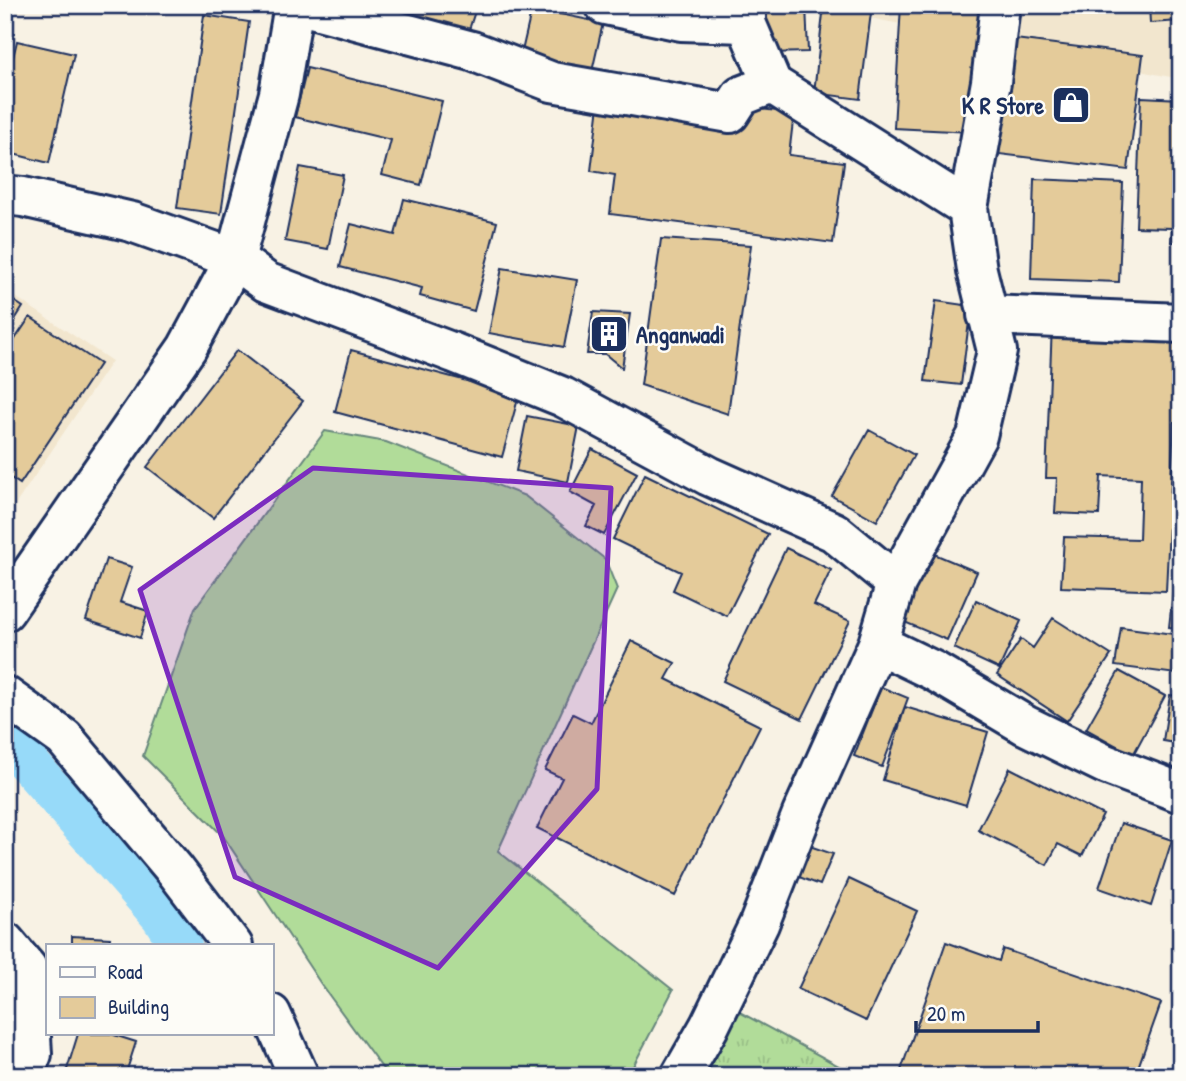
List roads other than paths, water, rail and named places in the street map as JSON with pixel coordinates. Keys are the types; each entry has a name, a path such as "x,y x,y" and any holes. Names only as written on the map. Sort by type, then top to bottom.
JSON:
{"street":[{"path":"5,611 187,348 235,260 279,94 294,5"},
{"path":"300,5 472,51 552,82 661,103 730,113 741,96 772,85"},
{"path":"606,5 681,21 746,14 772,85 968,208"},
{"path":"681,1076 709,1027 759,924 802,814 878,645 896,583 977,436 997,351 977,270 968,208 992,82 1000,5"},
{"path":"5,195 132,222 235,260 266,282 563,397 709,475 834,532 896,583"},
{"path":"988,315 1181,323"},
{"path":"878,645 934,671 1036,731 1105,764 1181,793"},
{"path":"5,696 64,738 175,870 231,944"},
{"path":"5,942 27,968 32,1054 23,1076"},
{"path":"273,1018 299,1076"}],"waterway":[{"path":"5,737 162,916 180,944"}],"place":[{"name":"K R Store","path":"1071,105"},
{"name":"Anganwadi","path":"609,334"}]}
